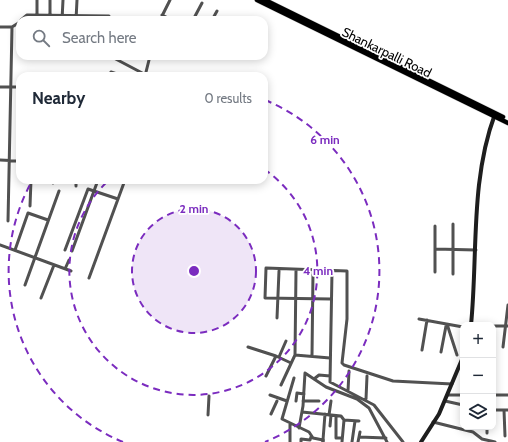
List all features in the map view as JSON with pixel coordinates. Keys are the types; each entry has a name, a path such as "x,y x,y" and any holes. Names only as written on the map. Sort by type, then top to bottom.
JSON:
{"main road":[{"name":"Shankarpalli Road","path":"257,0 508,121"},
{"name":"Shankarpalli Road","path":"265,0 494,115"},
{"path":"471,322 481,168 494,115"},
{"path":"421,442 434,422 448,394 463,358"}],"street":[{"path":"37,0 37,15"},
{"path":"50,0 50,15"},
{"path":"62,15 63,0"},
{"path":"76,16 77,0"},
{"path":"162,15 170,0"},
{"path":"195,16 202,3"},
{"path":"214,16 217,11"},
{"path":"26,16 109,16"},
{"path":"0,27 12,27 16,24"},
{"path":"8,221 12,27"},
{"path":"117,60 139,72"},
{"path":"146,72 149,60"},
{"path":"0,87 16,87"},
{"path":"0,160 16,161"},
{"path":"30,206 31,184"},
{"path":"72,251 96,184"},
{"path":"89,278 124,184"},
{"path":"65,250 87,191 90,189 94,190 118,199"},
{"path":"25,285 59,191"},
{"path":"15,250 28,213 48,220"},
{"path":"453,224 453,274"},
{"path":"435,226 435,272"},
{"path":"0,245 71,272"},
{"path":"435,249 476,250"},
{"path":"65,269 69,260"},
{"path":"41,298 54,265"},
{"path":"331,299 265,298 266,268 347,271 347,319 342,363 393,380 452,384"},
{"path":"277,318 279,271"},
{"path":"281,386 295,355 296,271"},
{"path":"312,356 313,272"},
{"path":"332,272 330,358 330,376 332,384 374,404 403,442"},
{"path":"503,347 508,307"},
{"path":"419,319 460,326"},
{"path":"422,350 428,320"},
{"path":"441,352 447,324"},
{"path":"447,324 456,355"},
{"path":"266,376 286,341"},
{"path":"248,347 278,356 291,363"},
{"path":"295,355 330,358"},
{"path":"348,391 349,371"},
{"path":"298,428 302,412 305,373 334,391 357,399 369,408 387,440"},
{"path":"314,379 319,375 330,376"},
{"path":"366,399 367,376"},
{"path":"294,378 282,419 309,432 311,437 323,441 324,414"},
{"path":"296,401 297,393 304,394"},
{"path":"448,394 460,395"},
{"path":"270,395 287,401"},
{"path":"496,395 508,395"},
{"path":"208,415 209,396"},
{"path":"445,400 460,404"},
{"path":"271,414 277,401"},
{"path":"303,401 319,401"},
{"path":"330,426 331,401"},
{"path":"505,436 506,410"},
{"path":"302,412 342,416 344,420 359,421"},
{"path":"315,418 316,413"},
{"path":"336,416 336,438 342,440 344,420"},
{"path":"324,420 330,421"},
{"path":"352,442 355,421"},
{"path":"434,422 473,432 482,439 493,442"},
{"path":"290,424 290,442"},
{"path":"358,442 360,432"},
{"path":"301,442 301,440 310,440 311,437"},
{"path":"359,437 387,440"}]}
